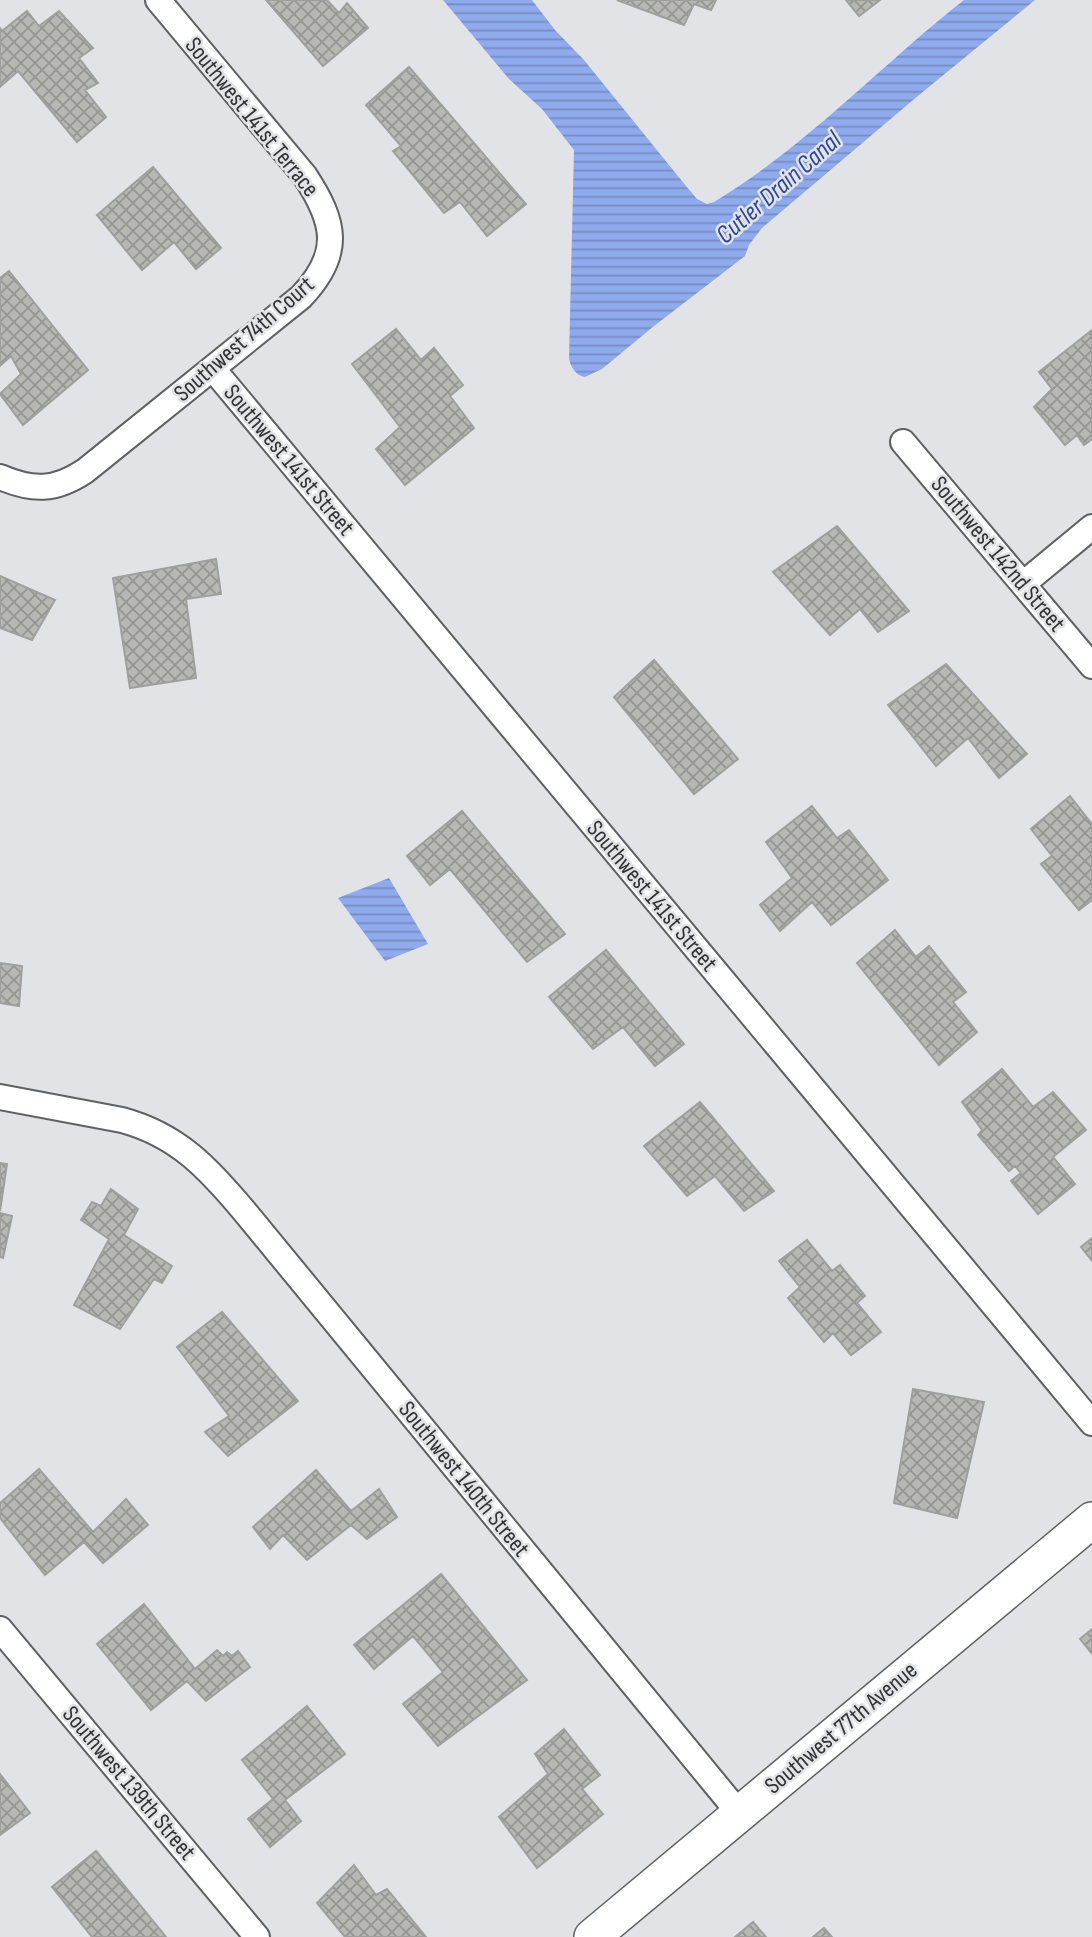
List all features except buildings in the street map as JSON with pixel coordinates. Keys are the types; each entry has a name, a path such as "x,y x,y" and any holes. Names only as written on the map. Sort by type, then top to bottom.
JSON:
{"street":[{"name":"Southwest 141st Terrace","path":"158,0 304,176 324,211 331,242"},
{"name":"Southwest 74th Court","path":"0,477 35,487 51,487 69,481 85,471 301,297 323,270 331,242"},
{"name":"Southwest 141st Street","path":"213,369 1092,1423"},
{"name":"Southwest 142nd Street","path":"903,442 1092,666"},
{"path":"1023,584 1092,527"},
{"name":"Southwest 140th Street","path":"0,1097 142,1125 184,1149 202,1164 739,1813"},
{"name":"Southwest 77th Avenue","path":"600,1934 739,1813 1092,1520"},
{"name":"Southwest 139th Street","path":"0,1629 257,1937"}],"water":[{"name":"Cutler Drain Canal","path":"443,0 532,0 697,199 707,204 748,180 812,131 964,0 1035,0 762,228 749,245 745,256 602,369 585,377 574,370 569,358 574,150 542,109 509,79"},
{"path":"389,878 428,944 385,961 338,898"}]}
